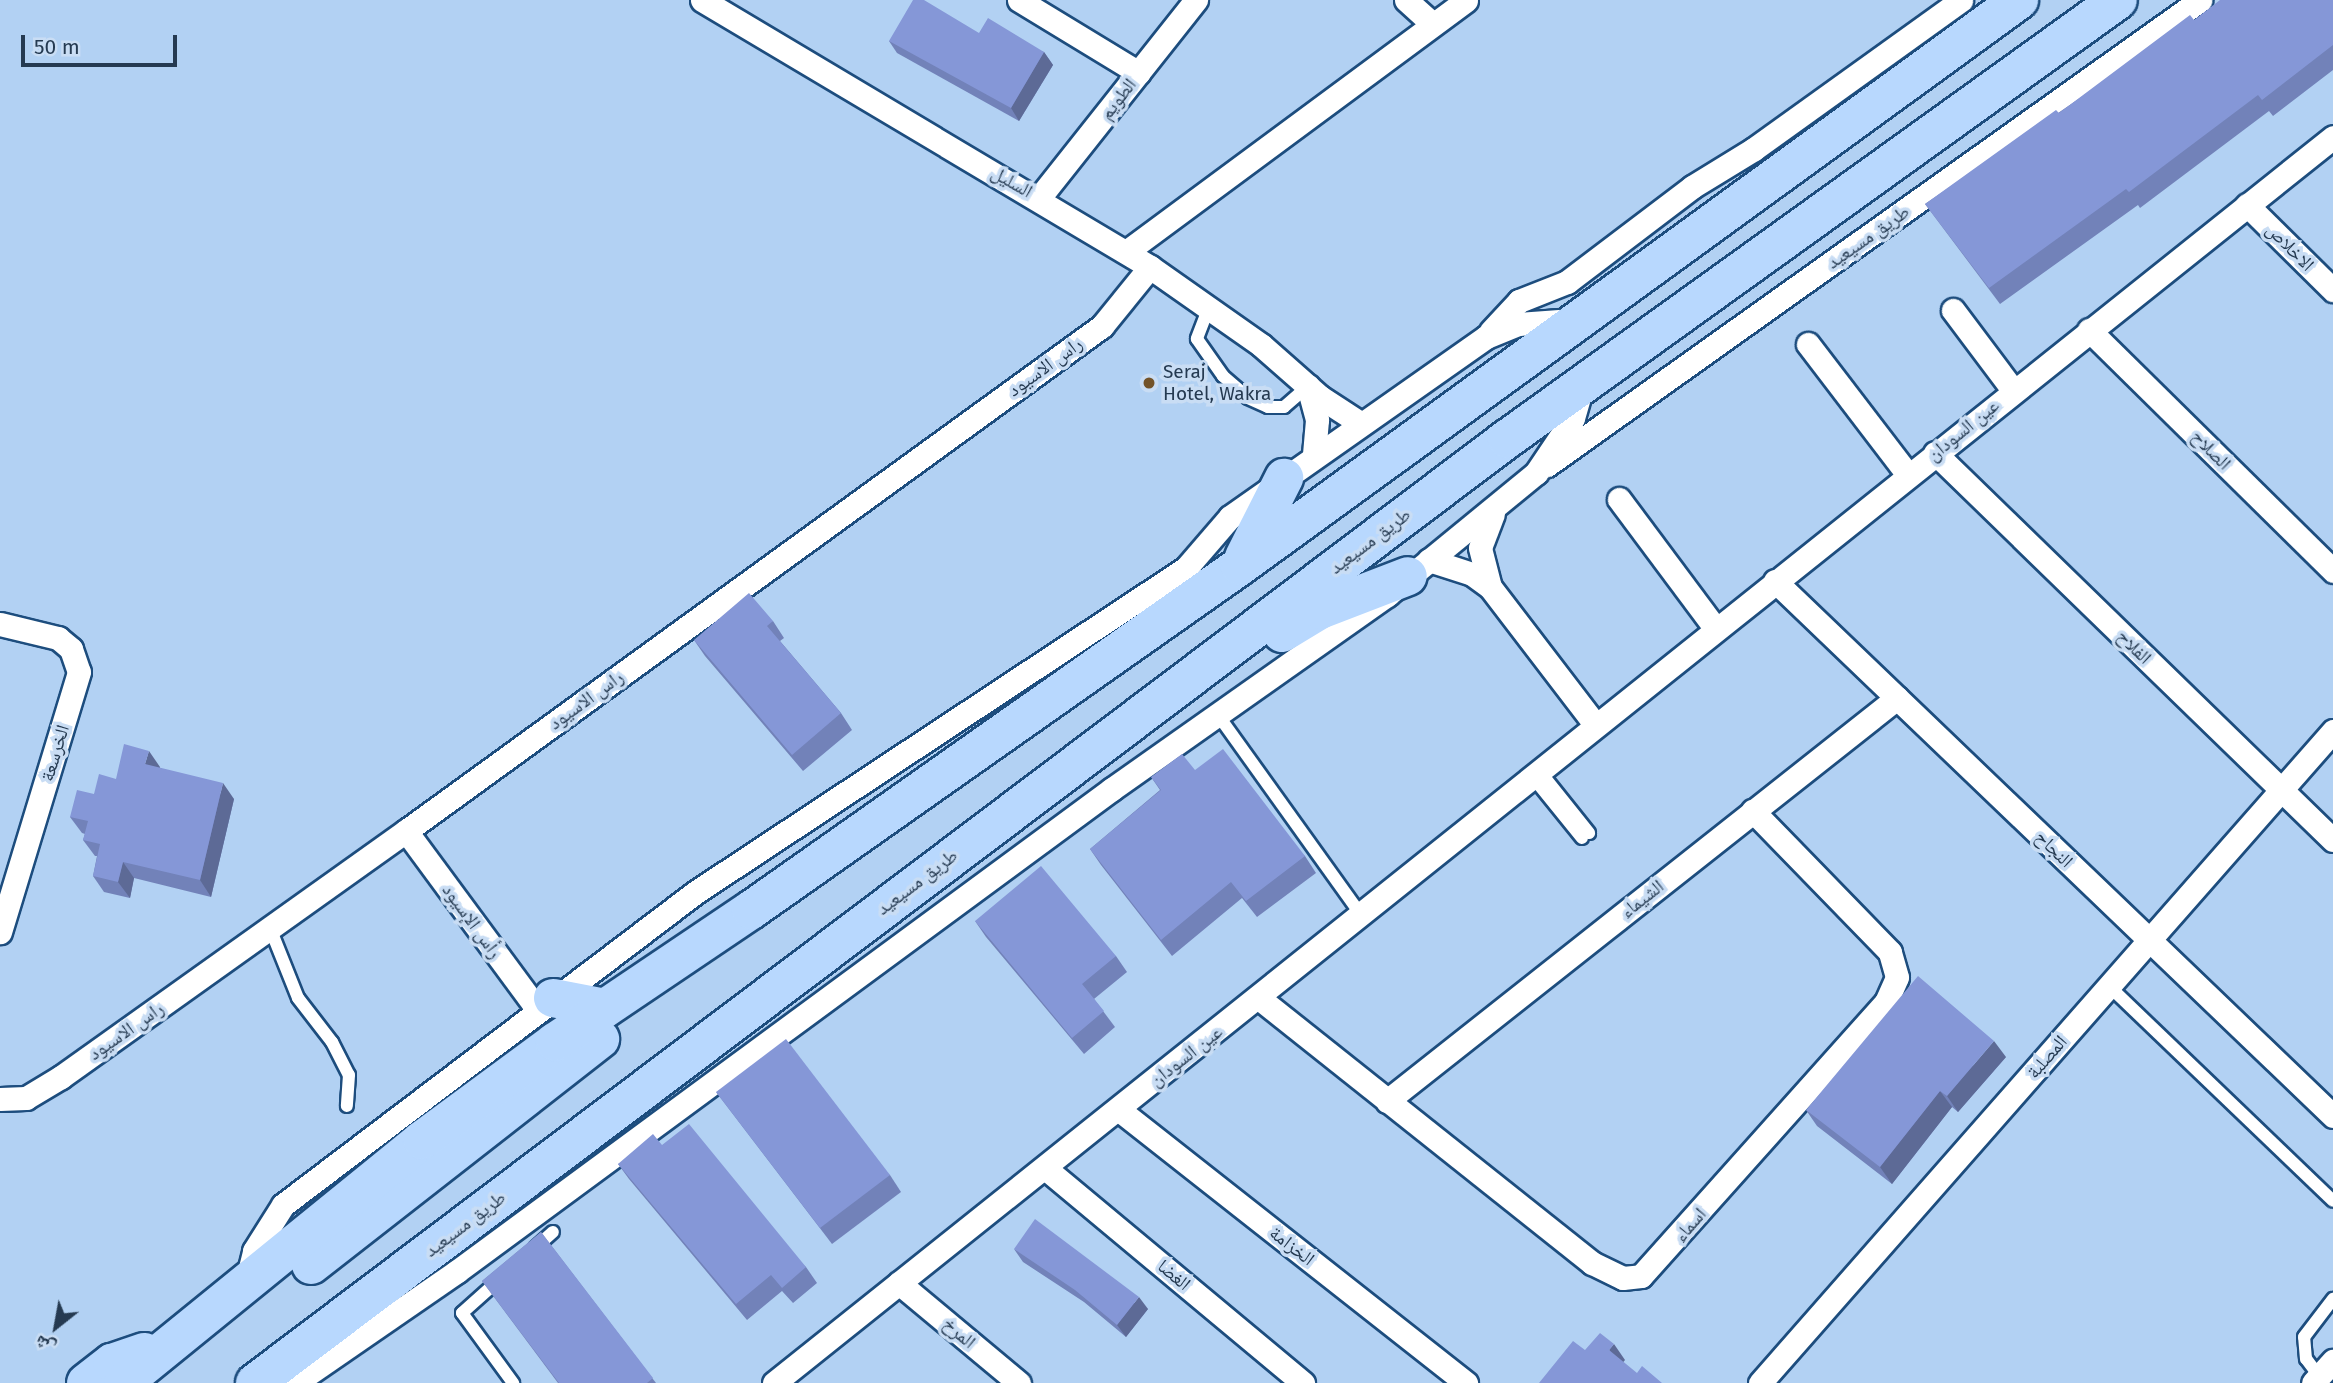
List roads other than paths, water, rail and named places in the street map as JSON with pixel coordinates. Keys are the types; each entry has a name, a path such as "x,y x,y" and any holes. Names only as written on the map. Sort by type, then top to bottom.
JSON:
{"highway":[{"path":"123,1383 422,1140 605,1008 751,911 1240,566 2019,0"},
{"name":"طريق مسيعيد","path":"254,1383 1112,735 1582,385 2118,0"},
{"path":"1240,566 1283,478"},
{"path":"1112,735 1320,610 1419,568"},
{"path":"166,1383 241,1319 603,1037 751,911"},
{"path":"545,1004 605,1008"},
{"path":"86,1383 112,1363 178,1339"}],"street":[{"name":"السليل","path":"702,0 1039,198 1150,267 1209,307 1308,386 1360,423"},
{"path":"1019,0 1139,73"},
{"name":"الطويم","path":"1039,198 1196,0"},
{"path":"1406,0 1433,24"},
{"path":"1126,252 1466,0"},
{"path":"1486,337 1519,301 1567,282 1692,187 1754,149 1961,0"},
{"name":"طريق مسيعيد","path":"295,1383 456,1272 1419,568 1495,510 1536,473 2200,0"},
{"name":"عين السودان","path":"774,1383 1260,999 1594,723 2333,137"},
{"name":"الاخلاص","path":"2247,205 2333,290"},
{"name":"راس الاسيود","path":"0,1099 26,1098 61,1077 406,831 1102,326 1150,267"},
{"path":"1953,310 2012,389"},
{"path":"245,1286 254,1251 283,1205 696,892 1186,568 1229,519 1314,455 1486,337 1518,324 1576,320"},
{"name":"الصلاح","path":"2089,330 2333,571"},
{"path":"1808,344 1908,475"},
{"name":"طريق مسيعيد","path":"1536,473 1573,418 1582,385"},
{"path":"1308,386 1317,420 1314,455"},
{"name":"الفلاح","path":"1935,453 2333,840"},
{"path":"1619,499 1715,628"},
{"path":"1490,587 1480,548 1495,510"},
{"path":"1419,568 1472,574 1490,587 1594,723"},
{"name":"النجاح","path":"1775,581 2333,1116"},
{"name":"الخرسعة","path":"0,624 58,638 71,649 79,672 0,932"},
{"name":"الشيماء","path":"1387,1101 1897,698"},
{"name":"المصلبة","path":"1760,1383 2333,731"},
{"name":"اسماء","path":"1260,999 1606,1272 1623,1278 1641,1276 1654,1267 1886,1002 1898,977 1890,951 1753,811"},
{"name":"رأس الإسيود","path":"406,831 545,1004"},
{"name":"الخزامة","path":"1118,1109 1466,1383"},
{"name":"الغضا","path":"1045,1168 1303,1383"},
{"name":"المرخ","path":"899,1283 1019,1383"}],"lane":[{"path":"1209,307 1197,339 1223,376 1248,398 1268,407 1284,407 1308,386"},
{"path":"1218,715 1360,914"},
{"path":"1534,772 1586,835"},
{"path":"270,928 298,998 332,1042 349,1075 346,1106"},
{"path":"2109,986 2333,1201"},
{"path":"513,1383 462,1313 553,1232"},
{"path":"2322,1373 2306,1359 2304,1337 2333,1299"}],"place":[{"name":"Seraj Hotel, Wakra","path":"1149,383"}]}
